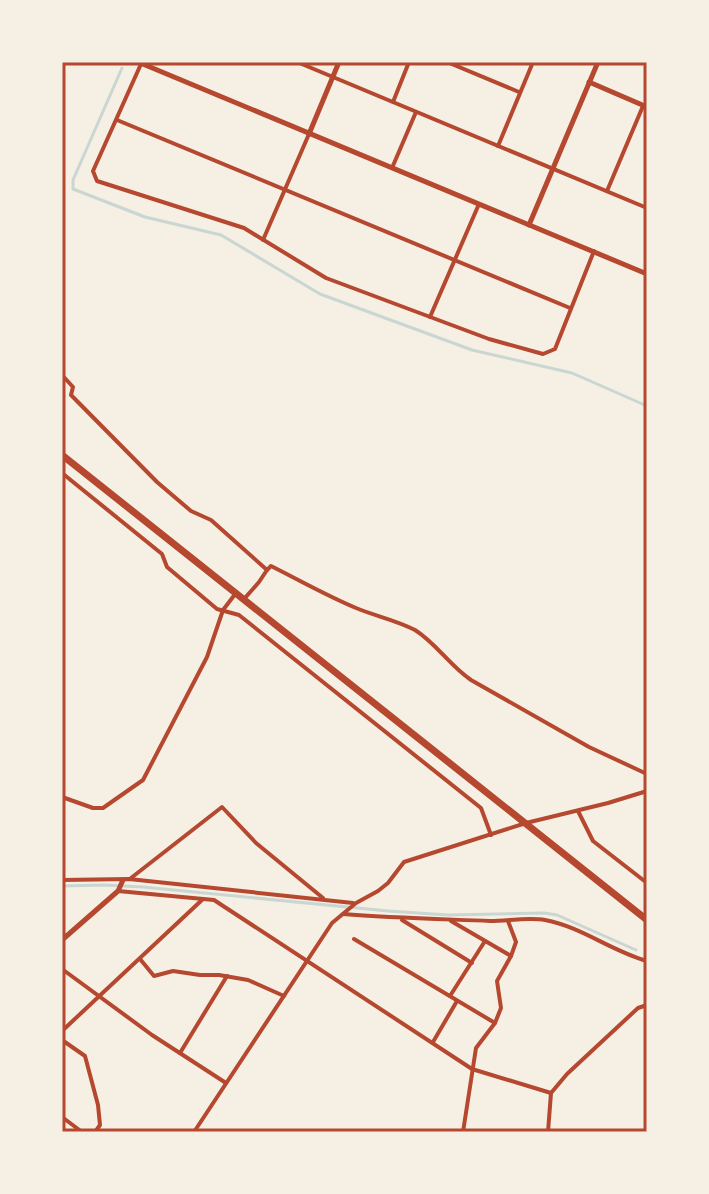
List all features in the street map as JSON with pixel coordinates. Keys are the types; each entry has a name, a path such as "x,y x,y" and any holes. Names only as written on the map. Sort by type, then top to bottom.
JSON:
{"highway":[{"path":"62,455 647,920"}],"street":[{"path":"297,62 647,208"},
{"path":"263,240 339,62"},
{"path":"393,102 409,62"},
{"path":"447,62 520,92"},
{"path":"498,146 533,62"},
{"path":"529,225 598,62"},
{"path":"594,251 555,349 543,354 489,339 326,278 244,228 97,181 93,171 141,63 309,134 594,251 647,274"},
{"path":"589,82 645,106 607,191"},
{"path":"392,168 416,112"},
{"path":"117,120 570,308"},
{"path":"430,317 479,204"},
{"path":"62,375 73,387 71,395 157,482 191,511 211,520 267,570"},
{"path":"62,473 162,554 167,567 217,609 239,615 481,808 491,835"},
{"path":"244,599 271,566 358,609 417,631 458,672 589,747 647,774"},
{"path":"62,797 93,808 103,808 143,780 207,657 223,610 236,593"},
{"path":"194,1132 332,923 354,904 388,883 404,862 526,823 647,791"},
{"path":"62,940 122,885 222,807 256,843 324,899"},
{"path":"578,811 593,841 647,883"},
{"path":"62,880 324,899 354,904"},
{"path":"122,885 214,900 472,1069 551,1093"},
{"path":"62,1031 203,899"},
{"path":"345,912 450,920 541,919 567,925 632,957 647,961"},
{"path":"400,918 472,963"},
{"path":"450,920 511,956"},
{"path":"463,1132 476,1048 495,1023 501,1008 497,981 516,942 508,921"},
{"path":"354,939 495,1023"},
{"path":"450,996 485,941"},
{"path":"140,959 154,976 173,971 227,976 248,980 284,996"},
{"path":"62,969 152,1035 226,1083"},
{"path":"179,1053 227,976"},
{"path":"433,1042 457,1001"},
{"path":"548,1132 551,1093 567,1074 638,1008 647,1005"},
{"path":"62,1040 85,1056 98,1105 100,1125 95,1132"},
{"path":"62,1117 74,1130 82,1132"}],"waterway":[{"path":"122,68 73,180 73,189 145,217 221,235 320,294 472,350 572,373 647,406"},
{"path":"62,886 143,887 448,915 544,913 557,915 636,950"}]}
